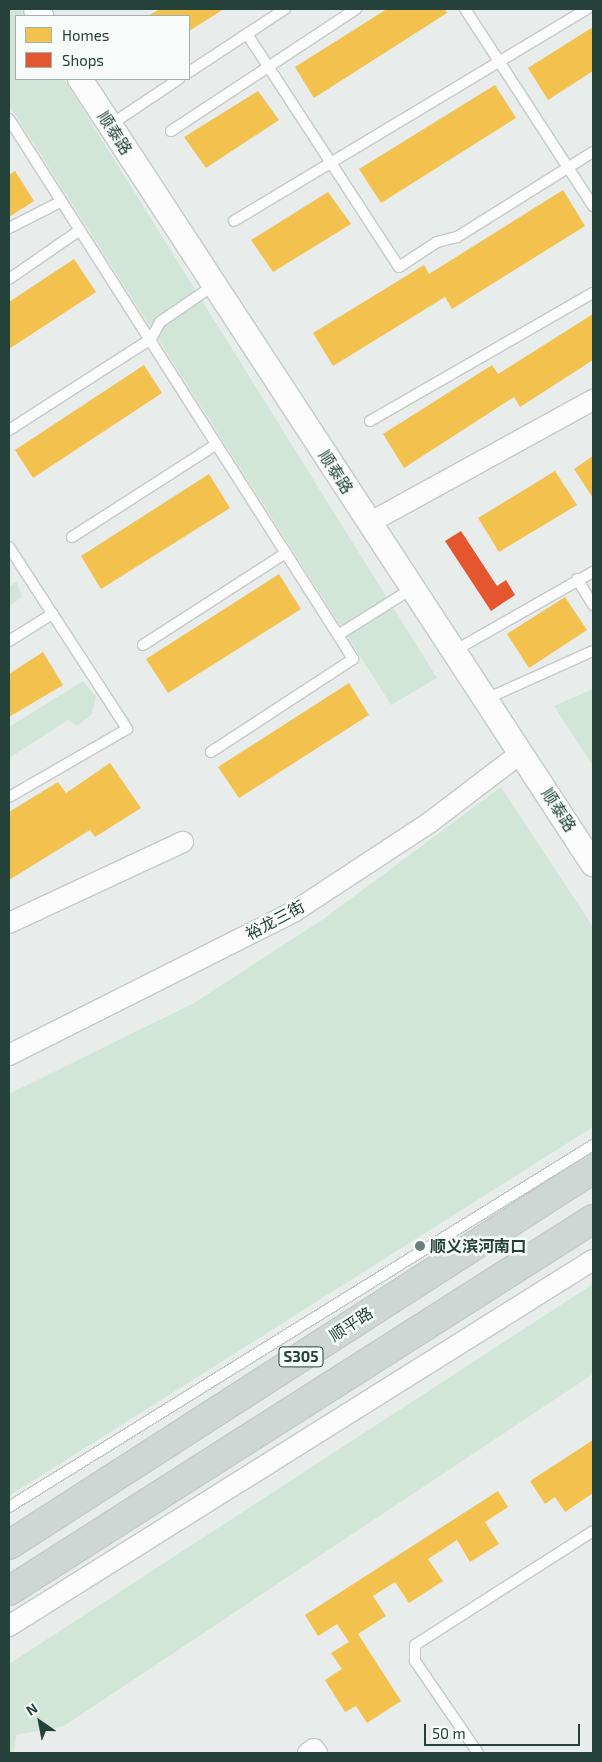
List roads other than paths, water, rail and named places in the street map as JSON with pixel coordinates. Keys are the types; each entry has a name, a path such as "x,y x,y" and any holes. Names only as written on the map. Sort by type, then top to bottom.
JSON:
{"main road":[{"name":"顺平路","path":"9,1545 593,1169"},
{"name":"S305","path":"9,1591 593,1218"}],"street":[{"name":"顺泰路","path":"81,80 593,864"},
{"path":"369,523 593,400"},
{"name":"裕龙三街","path":"9,1055 295,911 429,823 522,753"},
{"path":"9,923 183,842"},
{"path":"9,1626 593,1260"},
{"path":"308,1753 314,1749 317,1753"}],"lane":[{"path":"190,71 285,9"},
{"path":"171,131 356,9"},
{"path":"234,221 587,9"},
{"path":"469,10 593,206"},
{"path":"247,34 399,267 437,242 458,237 593,152"},
{"path":"110,125 178,80"},
{"path":"9,119 151,339 353,660 211,752"},
{"path":"9,228 62,200"},
{"path":"9,279 80,230"},
{"path":"9,430 151,339 160,322 214,285"},
{"path":"370,420 593,293"},
{"path":"72,538 217,444"},
{"path":"9,547 127,729 9,797"},
{"path":"143,645 286,553"},
{"path":"454,650 577,579 593,572"},
{"path":"577,579 593,605"},
{"path":"338,636 413,588"},
{"path":"9,641 52,614"},
{"path":"486,699 593,651"},
{"path":"9,1507 593,1145"},
{"path":"478,1753 415,1660 415,1645 593,1531"}],"place":[{"name":"顺义滨河南口","path":"420,1246"}]}
